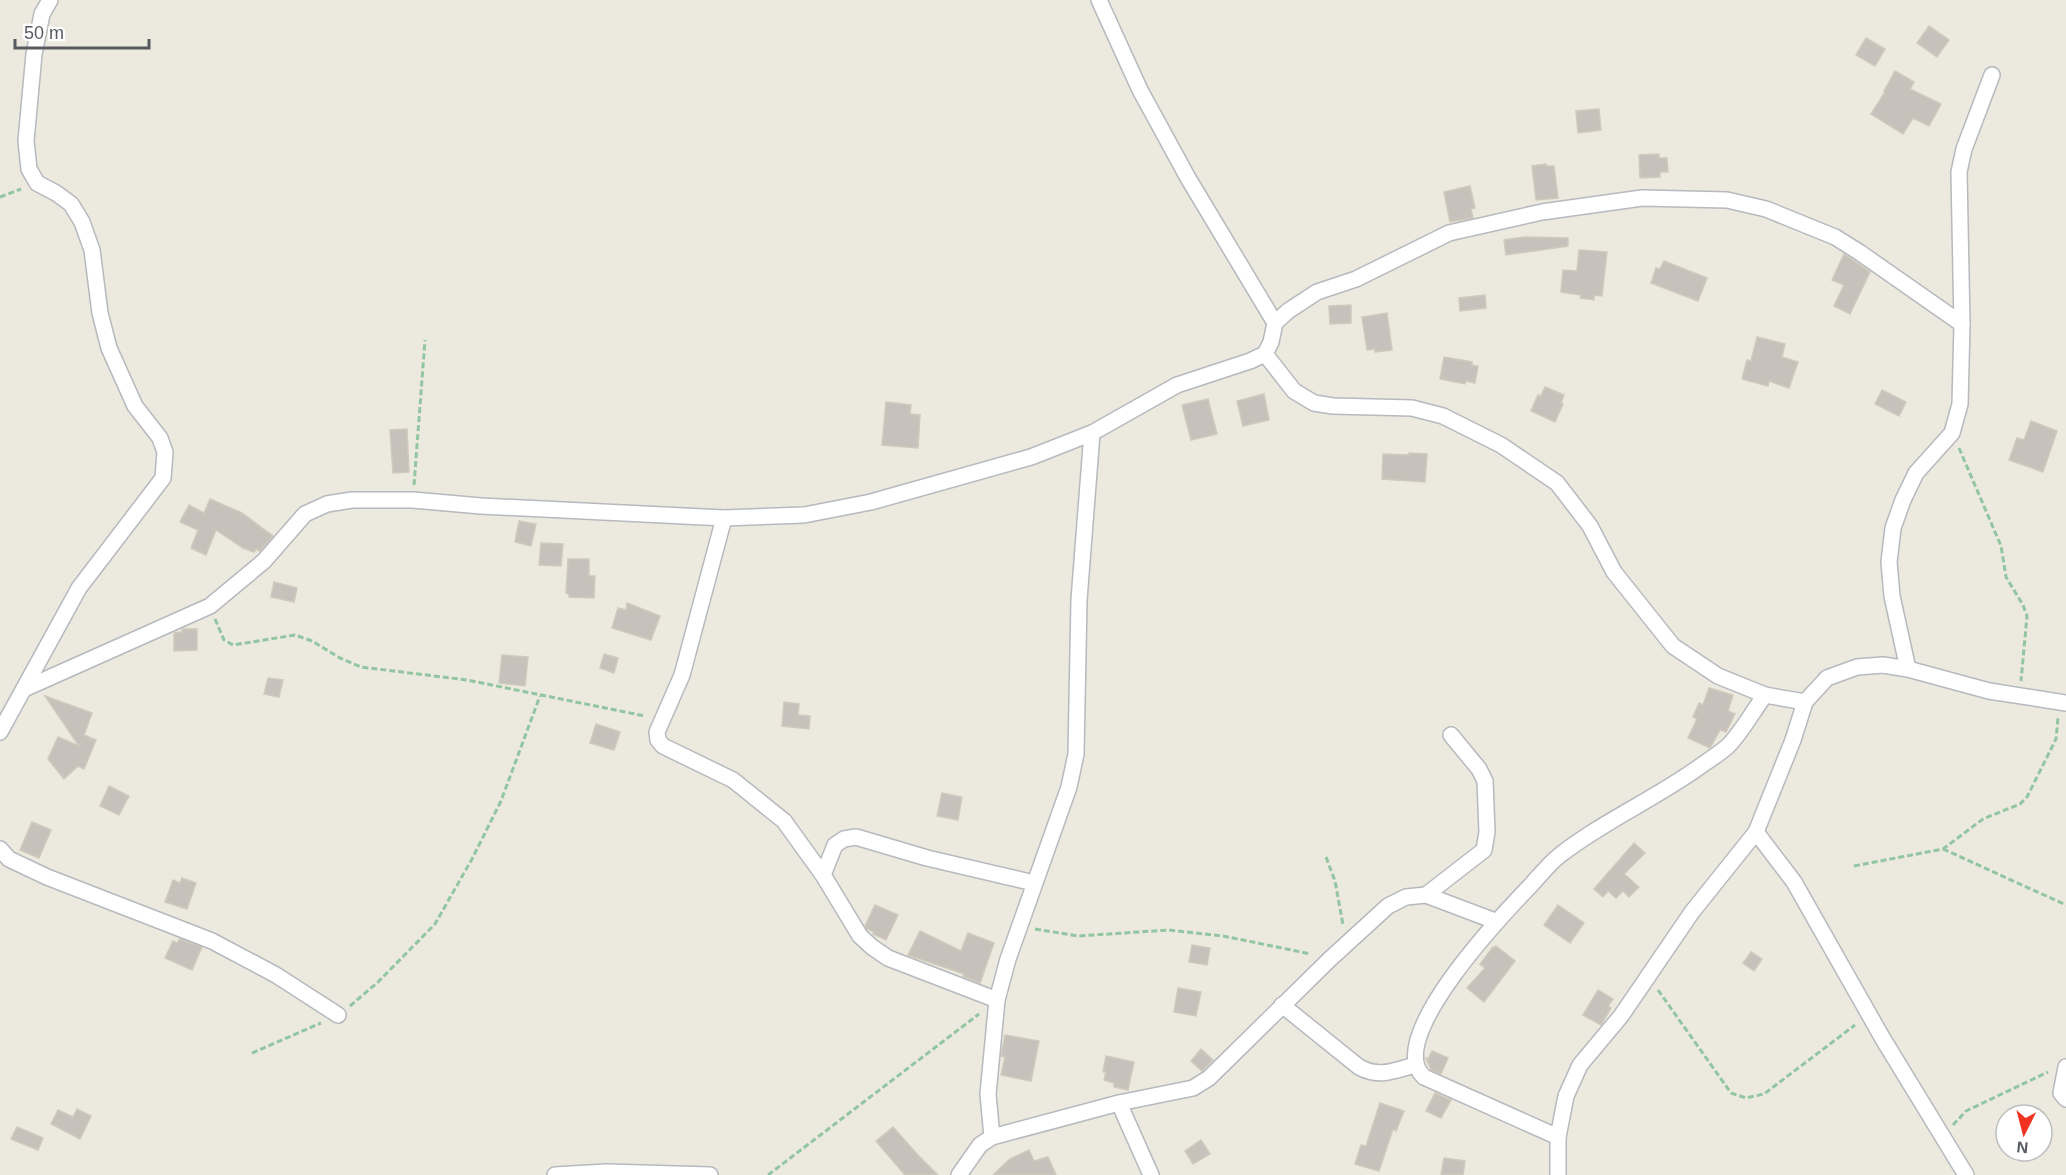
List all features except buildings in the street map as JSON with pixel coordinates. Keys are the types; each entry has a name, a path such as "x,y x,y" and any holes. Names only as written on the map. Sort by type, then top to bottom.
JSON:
{"street":[{"path":"0,732 79,588 163,478 165,453 160,438 135,405 109,348 100,313 92,250 82,222 71,204 36,183 29,169 26,141 34,54 42,14 50,0"},
{"path":"1099,0 1145,100 1188,178 1275,323"},
{"path":"1908,669 1892,596 1889,562 1893,528 1916,473 1952,433 1960,404 1962,324 1959,172 1964,149 1992,75"},
{"path":"24,689 210,606 264,561 305,514 327,504 352,500 413,500 480,506 724,518 804,515 871,502 1031,457 1092,433 1177,385 1251,361 1265,354 1271,342 1275,323 1288,311 1317,292 1356,279 1449,233 1542,212 1642,198 1727,200 1766,209 1835,237 1962,324"},
{"path":"1265,354 1294,391 1314,403 1333,406 1412,408 1443,416 1502,446 1557,483 1590,526 1614,572 1673,646 1718,676 1765,695 1805,702"},
{"path":"992,1137 988,1094 998,1000 1008,959 1068,787 1076,754 1079,600 1092,433"},
{"path":"724,518 682,675 661,719 657,732 658,740 663,746 733,780 784,821 823,875 860,936 872,947 888,958 998,1000"},
{"path":"1558,1175 1558,1137 1566,1096 1580,1065 1621,1016 1692,912 1756,832 1793,740 1805,702 1827,678 1857,667 1883,665 1908,669 1989,691 2062,702"},
{"path":"1558,1137 1424,1077 1418,1072 1415,1065 1415,1049 1431,1008 1495,921 1559,855 1615,817 1684,779 1728,746 1765,695"},
{"path":"1426,895 1479,855 1486,844 1485,781 1479,768 1451,735"},
{"path":"1756,832 1794,882 1869,1014 1966,1175"},
{"path":"823,875 835,845 844,839 856,837 927,858 1034,883"},
{"path":"0,849 9,860 46,878 212,940 276,975 338,1015"},
{"path":"959,1175 980,1145 992,1137 1119,1103 1193,1088 1209,1077 1388,906 1406,897 1426,895 1495,921"},
{"path":"1282,1005 1359,1067 1370,1073 1383,1074 1415,1065"},
{"path":"2061,1068 2061,1092 2066,1099"},
{"path":"1119,1103 1151,1175"},
{"path":"555,1175 606,1172 710,1175"}],"path":[{"path":"0,197 36,183"},
{"path":"413,500 424,340"},
{"path":"1952,433 2001,546 2006,577 2027,616 2020,695"},
{"path":"210,606 224,640 233,645 294,635 312,641 361,668 467,680 661,719"},
{"path":"252,1053 338,1015 378,982 435,924 472,859 501,801 540,696"},
{"path":"1854,866 1943,849 1983,819 2020,804 2027,797 2056,739 2062,702"},
{"path":"1943,849 2066,905"},
{"path":"1326,857 1341,905 1345,945"},
{"path":"1019,927 1078,936 1169,930 1223,936 1330,959"},
{"path":"1649,977 1731,1093 1746,1098 1764,1094 1869,1014"},
{"path":"768,1175 998,1000"},
{"path":"1942,1136 1966,1111 2061,1068"}]}
